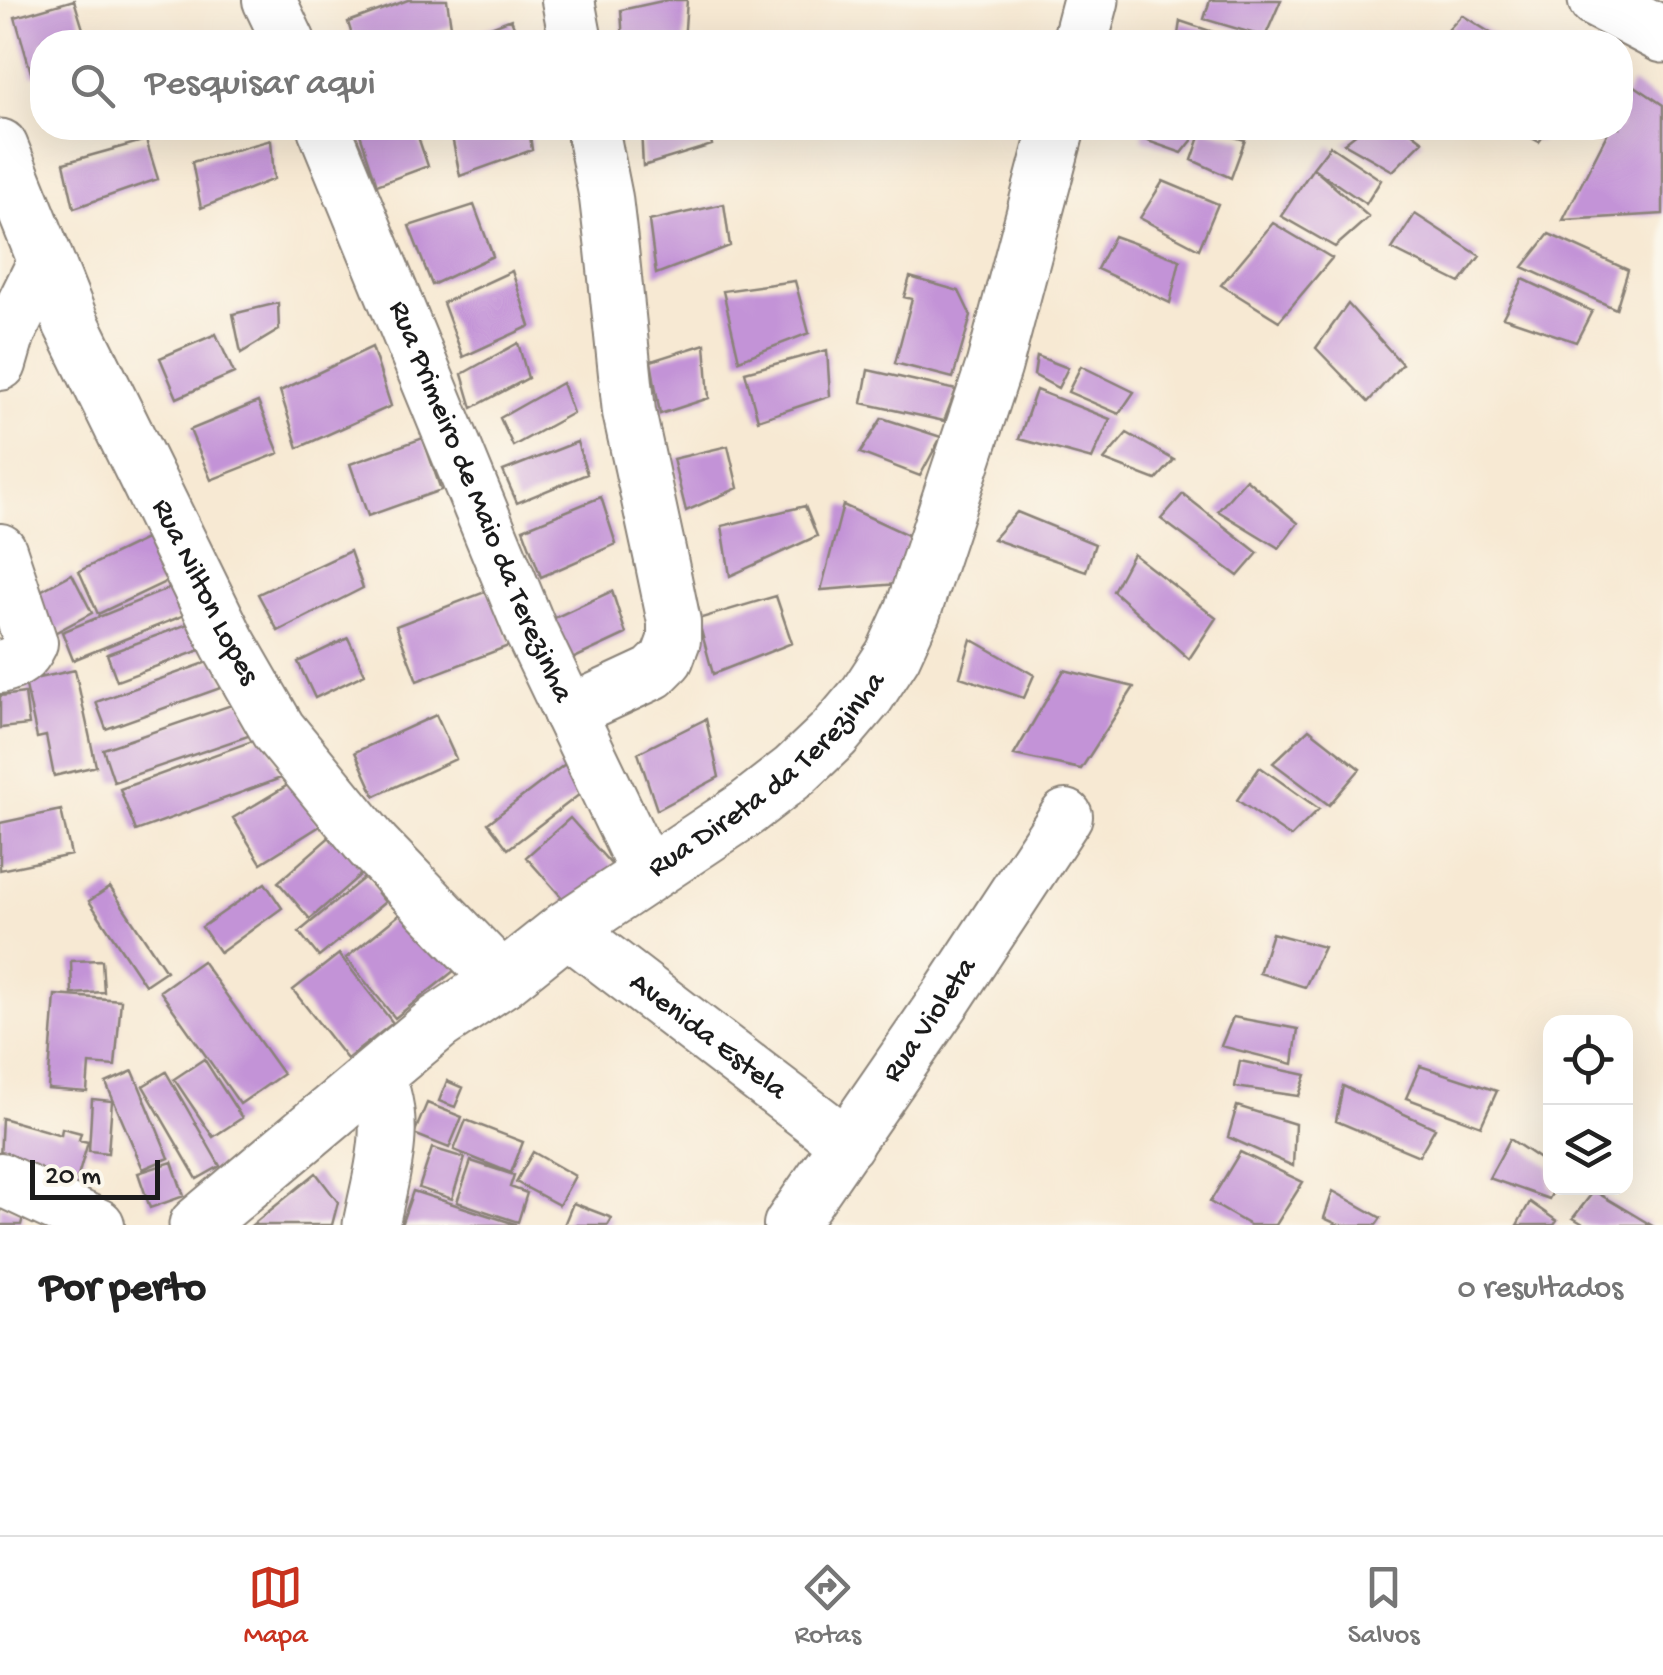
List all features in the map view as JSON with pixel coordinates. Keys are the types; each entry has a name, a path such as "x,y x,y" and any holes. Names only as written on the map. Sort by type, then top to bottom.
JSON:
{"main road":[{"path":"1083,30 1092,0"},
{"path":"1596,0 1663,35"},
{"name":"Rua Direta da Terezinha","path":"197,1225 439,1022 794,771 868,695 893,655 913,611 994,366 1055,140"},
{"name":"Rua Nilton Lopes","path":"0,147 71,324 228,643 278,730 372,846 502,980"},
{"path":"371,1225 388,1129 387,1109 376,1076"}],"street":[{"path":"269,0 283,30"},
{"path":"568,0 574,30"},
{"name":"Rua Primeiro de Maio da Terezinha","path":"329,140 524,614 648,874"},
{"path":"569,712 654,673 667,659 674,640 674,622 629,412 608,215 594,140"},
{"path":"0,364 10,333 45,260"},
{"path":"0,550 31,644 25,656 0,667"},
{"name":"Rua Violeta","path":"790,1225 1066,816"},
{"name":"Avenida Estela","path":"566,929 847,1144"},
{"path":"0,1179 98,1225"}],"building":[{"path":"74,0 83,30 30,30 30,69 15,17"},
{"path":"408,0 447,0 451,26 439,30 350,30 348,22"},
{"path":"687,0 685,30 622,30 621,10"},
{"path":"1210,0 1281,0 1268,30 1241,30 1204,19"},
{"path":"1462,15 1486,30 1448,30"},
{"path":"511,19 515,30 483,30"},
{"path":"1180,21 1207,30 1179,30"},
{"path":"1633,85 1663,105 1663,214 1563,220 1604,140 1633,140"},
{"path":"146,140 158,179 74,208 64,163"},
{"path":"271,140 274,179 201,208 192,162"},
{"path":"362,140 419,140 428,166 377,185"},
{"path":"453,140 531,140 532,150 460,176"},
{"path":"642,140 711,140 712,145 643,166"},
{"path":"1145,140 1192,140 1182,153"},
{"path":"1199,140 1245,140 1231,178 1192,160"},
{"path":"1348,140 1423,141 1393,171 1344,143"},
{"path":"1330,146 1381,180 1366,204 1313,168"},
{"path":"1313,168 1369,217 1335,247 1281,216"},
{"path":"1163,181 1218,204 1199,249 1140,218"},
{"path":"724,204 730,246 656,274 649,221"},
{"path":"474,205 493,256 432,285 409,226"},
{"path":"1415,214 1480,256 1460,283 1392,249"},
{"path":"1273,223 1332,258 1279,321 1221,285"},
{"path":"1549,234 1628,270 1616,309 1523,267"},
{"path":"1114,236 1180,260 1170,303 1097,269"},
{"path":"512,271 530,326 463,357 443,303"},
{"path":"910,277 959,291 971,316 953,378 895,363 912,299 904,297"},
{"path":"1523,279 1592,311 1576,342 1503,317"},
{"path":"795,281 809,333 739,360 723,291"},
{"path":"278,303 279,330 241,353 233,314"},
{"path":"1348,304 1402,364 1368,402 1316,348"},
{"path":"216,334 234,373 177,398 160,358"},
{"path":"518,343 528,378 472,408 462,374"},
{"path":"705,344 709,398 660,414 651,361"},
{"path":"372,347 391,406 298,448 280,391"},
{"path":"827,350 830,396 758,420 745,372"},
{"path":"1037,356 1068,368 1058,388 1034,375"},
{"path":"1081,366 1134,392 1119,414 1068,392"},
{"path":"868,370 956,390 944,421 862,403"},
{"path":"562,383 573,413 513,446 500,418"},
{"path":"1036,390 1110,419 1092,459 1019,439"},
{"path":"258,402 279,453 211,480 190,430"},
{"path":"882,418 941,437 920,476 860,453"},
{"path":"1127,433 1174,460 1156,480 1104,460"},
{"path":"423,438 441,490 368,516 350,464"},
{"path":"577,442 587,474 517,503 503,471"},
{"path":"728,446 738,488 686,511 673,459"},
{"path":"1246,479 1298,523 1279,548 1218,511"},
{"path":"1183,494 1258,553 1238,576 1161,519"},
{"path":"601,497 616,544 541,577 523,529"},
{"path":"843,505 910,536 898,584 821,590"},
{"path":"805,506 817,536 730,576 722,526"},
{"path":"1017,512 1095,544 1086,571 993,539"},
{"path":"156,534 176,577 98,614 79,571"},
{"path":"350,551 363,588 278,631 258,594"},
{"path":"1133,554 1216,618 1189,659 1113,591"},
{"path":"72,574 92,613 43,639 22,601"},
{"path":"175,586 187,614 73,660 62,632"},
{"path":"490,590 511,645 417,681 396,626"},
{"path":"612,591 626,634 568,661 550,620"},
{"path":"776,596 792,643 713,674 698,619"},
{"path":"193,622 203,649 117,681 107,654"},
{"path":"348,638 365,674 315,698 298,662"},
{"path":"971,639 1034,675 1024,698 960,677"},
{"path":"216,659 226,686 106,729 96,702"},
{"path":"75,670 96,766 54,776 46,736 37,738 25,681"},
{"path":"1064,670 1134,687 1081,769 1014,755"},
{"path":"25,693 29,725 0,728 0,696"},
{"path":"243,701 254,734 114,782 103,749"},
{"path":"436,715 456,759 375,796 355,752"},
{"path":"706,719 719,777 657,810 638,753"},
{"path":"1309,729 1360,769 1329,805 1273,763"},
{"path":"266,736 281,778 136,831 120,789"},
{"path":"569,761 588,788 508,849 488,823"},
{"path":"1260,767 1319,809 1291,837 1237,800"},
{"path":"293,782 320,826 261,863 233,818"},
{"path":"61,810 71,855 0,870 0,823"},
{"path":"570,818 617,871 573,910 526,857"},
{"path":"334,833 366,870 310,919 278,882"},
{"path":"365,877 385,902 319,957 299,932"},
{"path":"265,883 282,908 220,953 202,927"},
{"path":"110,887 166,971 145,985 89,901"},
{"path":"411,905 460,966 395,1018 346,958"},
{"path":"1272,933 1324,947 1305,987 1259,973"},
{"path":"339,954 393,1023 347,1059 293,990"},
{"path":"102,960 104,992 72,994 71,961"},
{"path":"202,961 283,1074 240,1104 160,991"},
{"path":"55,995 121,1000 115,1066 89,1064 87,1092 48,1089"},
{"path":"1233,1017 1298,1029 1293,1064 1221,1046"},
{"path":"204,1059 242,1118 213,1137 174,1079"},
{"path":"1240,1061 1306,1075 1299,1096 1235,1087"},
{"path":"1420,1066 1497,1091 1481,1126 1406,1098"},
{"path":"133,1071 169,1158 143,1169 106,1083"},
{"path":"166,1072 220,1166 197,1179 143,1086"},
{"path":"447,1081 463,1088 455,1107 439,1101"},
{"path":"1343,1086 1435,1128 1419,1156 1336,1121"},
{"path":"92,1099 112,1101 108,1153 89,1151"},
{"path":"427,1103 462,1117 449,1148 414,1134"},
{"path":"1237,1106 1295,1124 1293,1166 1228,1137"},
{"path":"2,1118 61,1135 62,1128 81,1133 79,1140 88,1142 77,1180 0,1159"},
{"path":"466,1120 523,1142 511,1173 454,1150"},
{"path":"1510,1139 1543,1161 1543,1195 1551,1195 1549,1199 1489,1178"},
{"path":"432,1148 465,1158 452,1199 419,1188"},
{"path":"533,1152 575,1176 559,1205 516,1182"},
{"path":"1240,1152 1303,1182 1276,1225 1250,1225 1210,1202"},
{"path":"471,1161 514,1175 510,1187 527,1193 518,1222 457,1202"},
{"path":"172,1162 184,1196 150,1208 138,1173"},
{"path":"316,1173 338,1202 332,1225 252,1225"},
{"path":"413,1191 515,1224 515,1225 401,1225"},
{"path":"1333,1191 1381,1218 1376,1225 1339,1225 1324,1218"},
{"path":"1591,1195 1601,1195 1651,1225 1585,1225 1573,1218"},
{"path":"1530,1202 1557,1221 1554,1225 1517,1225"},
{"path":"573,1203 612,1218 608,1225 564,1225"},
{"path":"0,1206 24,1213 21,1225 0,1225"}]}
